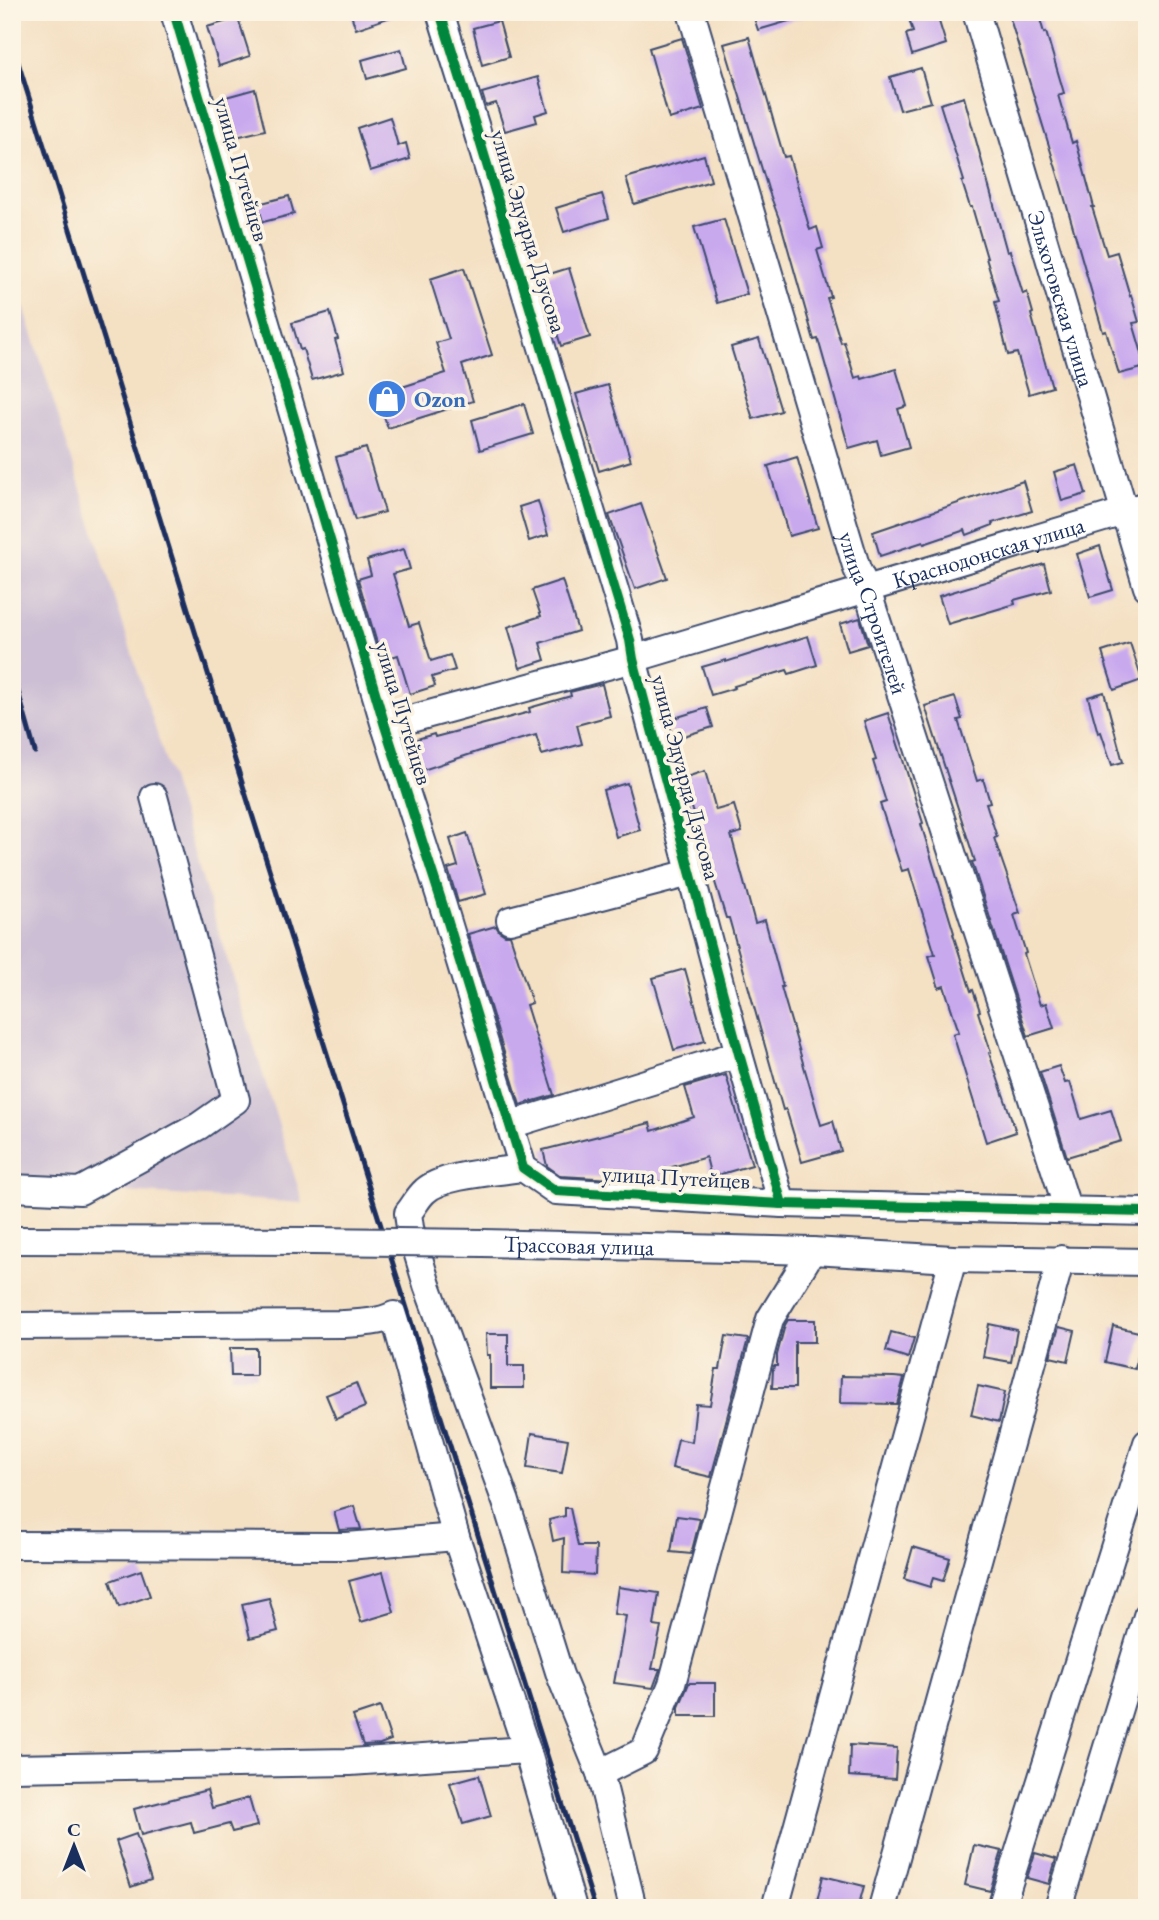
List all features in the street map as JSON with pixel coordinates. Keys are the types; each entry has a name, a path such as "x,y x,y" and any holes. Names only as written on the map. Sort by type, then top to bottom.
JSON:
{"street":[{"name":"улица Путейцев","path":"174,12 385,726 523,1168 556,1191 782,1204"},
{"name":"улица Эдуарда Дзусова","path":"440,12 630,640 690,873 782,1204"},
{"name":"улица Строителей","path":"691,12 857,569 867,590 1068,1210"},
{"name":"Эльхотовская улица","path":"975,12 1135,509 1147,587"},
{"name":"Краснодонская улица","path":"385,726 633,659 1135,509"},
{"path":"12,1188 80,1191 200,1126 236,1100 154,797"},
{"path":"510,920 690,873"},
{"path":"510,1125 739,1054"},
{"path":"523,1168 438,1183 426,1190 408,1213 410,1228 426,1285 506,1502 560,1675 600,1773 633,1908"},
{"path":"782,1204 1147,1212"},
{"name":"Трассовая улица","path":"12,1240 483,1243 812,1251 953,1259 1147,1262"},
{"path":"600,1773 644,1751 672,1684 769,1319 812,1251"},
{"path":"775,1908 953,1259"},
{"path":"882,1908 1061,1259"},
{"path":"12,1326 342,1324 394,1315 456,1537 527,1750 573,1908"},
{"path":"1002,1908 1147,1443"},
{"path":"12,1545 346,1546 456,1537"},
{"path":"1058,1908 1147,1616"},
{"path":"12,1768 350,1762 527,1750"}],"shaded area":[{"path":"12,268 303,1203 12,1185"}],"building":[{"path":"350,12 399,12 399,14 356,29"},
{"path":"752,12 805,12 806,16 758,30"},
{"path":"907,12 936,12 946,44 912,55 906,34 913,32"},
{"path":"1008,12 1038,12 1044,33 1046,32 1064,93 1058,95 1072,143 1076,141 1107,255 1117,252 1139,322 1133,323 1146,367 1119,374 1106,331 1103,332"},
{"path":"238,18 250,56 219,66 207,27"},
{"path":"499,21 509,57 482,65 473,28"},
{"path":"749,37 784,157 789,156 810,230 817,227 823,248 817,250 831,297 827,298 841,343 844,342 855,378 861,376 862,379 896,369 907,406 898,409 909,447 881,455 877,440 849,448 818,339 814,340 781,224 724,44"},
{"path":"682,38 703,109 669,119 649,48"},
{"path":"401,49 406,68 367,79 362,60"},
{"path":"921,68 931,102 900,110 890,77"},
{"path":"538,77 548,111 535,115 537,122 505,131 496,103 486,106 482,93"},
{"path":"255,89 265,130 236,137 226,97"},
{"path":"964,97 1007,252 1010,251 1023,294 1027,292 1052,387 1029,394 1017,353 1008,355 995,302 999,301 940,104"},
{"path":"390,117 398,146 406,143 410,159 370,171 357,128"},
{"path":"704,155 711,181 634,204 626,178"},
{"path":"602,194 609,218 564,232 556,208"},
{"path":"289,196 294,214 263,222 258,204"},
{"path":"724,219 747,294 717,303 694,227"},
{"path":"464,268 492,355 462,365 473,401 388,428 377,395 446,373 436,343 449,339 430,279"},
{"path":"569,268 590,337 561,346 540,277"},
{"path":"330,312 344,371 312,380 292,323"},
{"path":"759,339 781,411 753,419 731,347"},
{"path":"608,385 631,461 599,471 576,394"},
{"path":"524,404 533,434 480,450 472,420"},
{"path":"366,448 385,512 355,520 336,457"},
{"path":"797,457 818,528 789,536 768,466"},
{"path":"1077,465 1086,494 1062,501 1054,472"},
{"path":"1023,481 1032,511 992,523 993,525 967,535 965,530 880,556 873,532"},
{"path":"538,501 548,535 529,541 519,507"},
{"path":"641,504 667,578 635,589 609,515"},
{"path":"1100,546 1113,590 1090,597 1077,554"},
{"path":"404,549 410,569 393,574 409,626 419,623 431,661 450,655 455,670 432,677 435,686 410,694 398,655 382,660 358,579 371,575 367,560"},
{"path":"1044,564 1051,590 1014,600 1015,604 948,624 939,596"},
{"path":"562,580 578,631 540,643 545,660 520,668 508,627 541,616 532,590"},
{"path":"860,618 868,645 848,651 840,624"},
{"path":"808,636 817,665 789,674 787,670 711,695 702,667"},
{"path":"1130,643 1142,680 1114,690 1102,652"},
{"path":"602,684 610,716 577,725 582,744 542,755 536,735 417,772 407,742 530,712 529,708 571,696 570,692"},
{"path":"1104,692 1123,762 1112,765 1101,732 1098,733 1088,697"},
{"path":"955,697 962,719 958,720 977,781 983,779 990,802 986,803 997,837 994,838 1020,913 1014,915 1026,953 1024,954 1040,1005 1046,1003 1054,1028 1028,1036 925,706"},
{"path":"707,708 713,727 674,739 668,720"},
{"path":"888,713 923,823 921,824 953,934 980,1011 978,1012 991,1052 989,1053 1016,1132 986,1142 953,1034 959,1032 944,986 939,988 929,956 935,954 909,869 902,871 880,804 886,802 864,721"},
{"path":"705,771 716,810 734,805 742,832 731,835 755,923 765,920 781,987 821,1125 833,1121 841,1151 802,1162 786,1109 783,1110 729,918 726,918 683,778"},
{"path":"627,783 640,830 616,837 603,790"},
{"path":"467,833 486,894 458,902 448,869 458,866 450,839"},
{"path":"496,926 505,935 510,935 532,1003 526,1005 554,1095 520,1105 468,934"},
{"path":"685,969 705,1041 674,1050 653,978"},
{"path":"1059,1066 1065,1083 1070,1082 1081,1119 1111,1110 1121,1141 1067,1157 1040,1072"},
{"path":"726,1075 752,1165 711,1177 706,1157 662,1170 665,1182 561,1176 547,1166 543,1150 650,1123 652,1131 694,1117 685,1087"},
{"path":"788,1320 815,1320 815,1342 795,1342 795,1388 772,1388 773,1370 774,1366 777,1366 777,1355"},
{"path":"989,1324 1017,1330 1011,1362 983,1357"},
{"path":"1113,1326 1143,1333 1135,1369 1105,1362"},
{"path":"1059,1327 1075,1331 1068,1361 1050,1357"},
{"path":"891,1332 914,1338 908,1358 886,1351"},
{"path":"486,1334 508,1334 508,1366 524,1366 524,1388 490,1388 490,1355 487,1355"},
{"path":"726,1336 748,1339 711,1477 672,1468 678,1439 692,1442 696,1404 710,1405 716,1369 720,1369"},
{"path":"230,1348 256,1348 256,1376 231,1376"},
{"path":"841,1376 904,1378 897,1404 840,1403"},
{"path":"356,1383 365,1407 336,1419 326,1395"},
{"path":"978,1386 1005,1392 999,1422 971,1415"},
{"path":"532,1433 568,1439 562,1473 527,1468"},
{"path":"354,1506 361,1529 339,1530 334,1512"},
{"path":"565,1508 570,1508 578,1546 596,1546 595,1575 563,1573 564,1538 553,1541 549,1520 565,1516"},
{"path":"677,1516 700,1519 691,1554 671,1552"},
{"path":"913,1547 950,1558 943,1581 933,1578 930,1587 904,1579"},
{"path":"141,1570 150,1596 119,1607 110,1581"},
{"path":"383,1572 394,1612 361,1622 349,1581"},
{"path":"618,1587 659,1593 654,1626 661,1627 652,1669 660,1669 653,1688 614,1683 626,1616 614,1614"},
{"path":"269,1598 278,1631 250,1638 242,1604"},
{"path":"689,1683 715,1683 715,1716 679,1716 679,1707"},
{"path":"380,1707 391,1740 363,1745 353,1716"},
{"path":"850,1745 897,1748 895,1779 849,1776"},
{"path":"479,1775 491,1816 463,1824 450,1783"},
{"path":"207,1790 212,1808 249,1798 257,1826 232,1832 229,1824 194,1833 191,1822 141,1835 134,1809"},
{"path":"136,1834 151,1880 131,1887 116,1841"},
{"path":"974,1845 1002,1851 990,1891 965,1885"},
{"path":"1035,1853 1056,1859 1049,1884 1027,1878"},
{"path":"823,1876 864,1886 858,1908 825,1908 816,1905"}],"railway":[{"path":"12,43 595,1908"},
{"path":"12,670 35,752"}],"cycle path":[{"path":"174,12 385,726 523,1168 556,1191 782,1204"},
{"path":"440,12 630,640 739,1054 782,1204 1147,1212"}],"place":[{"name":"Ozon","path":"387,399"}]}
